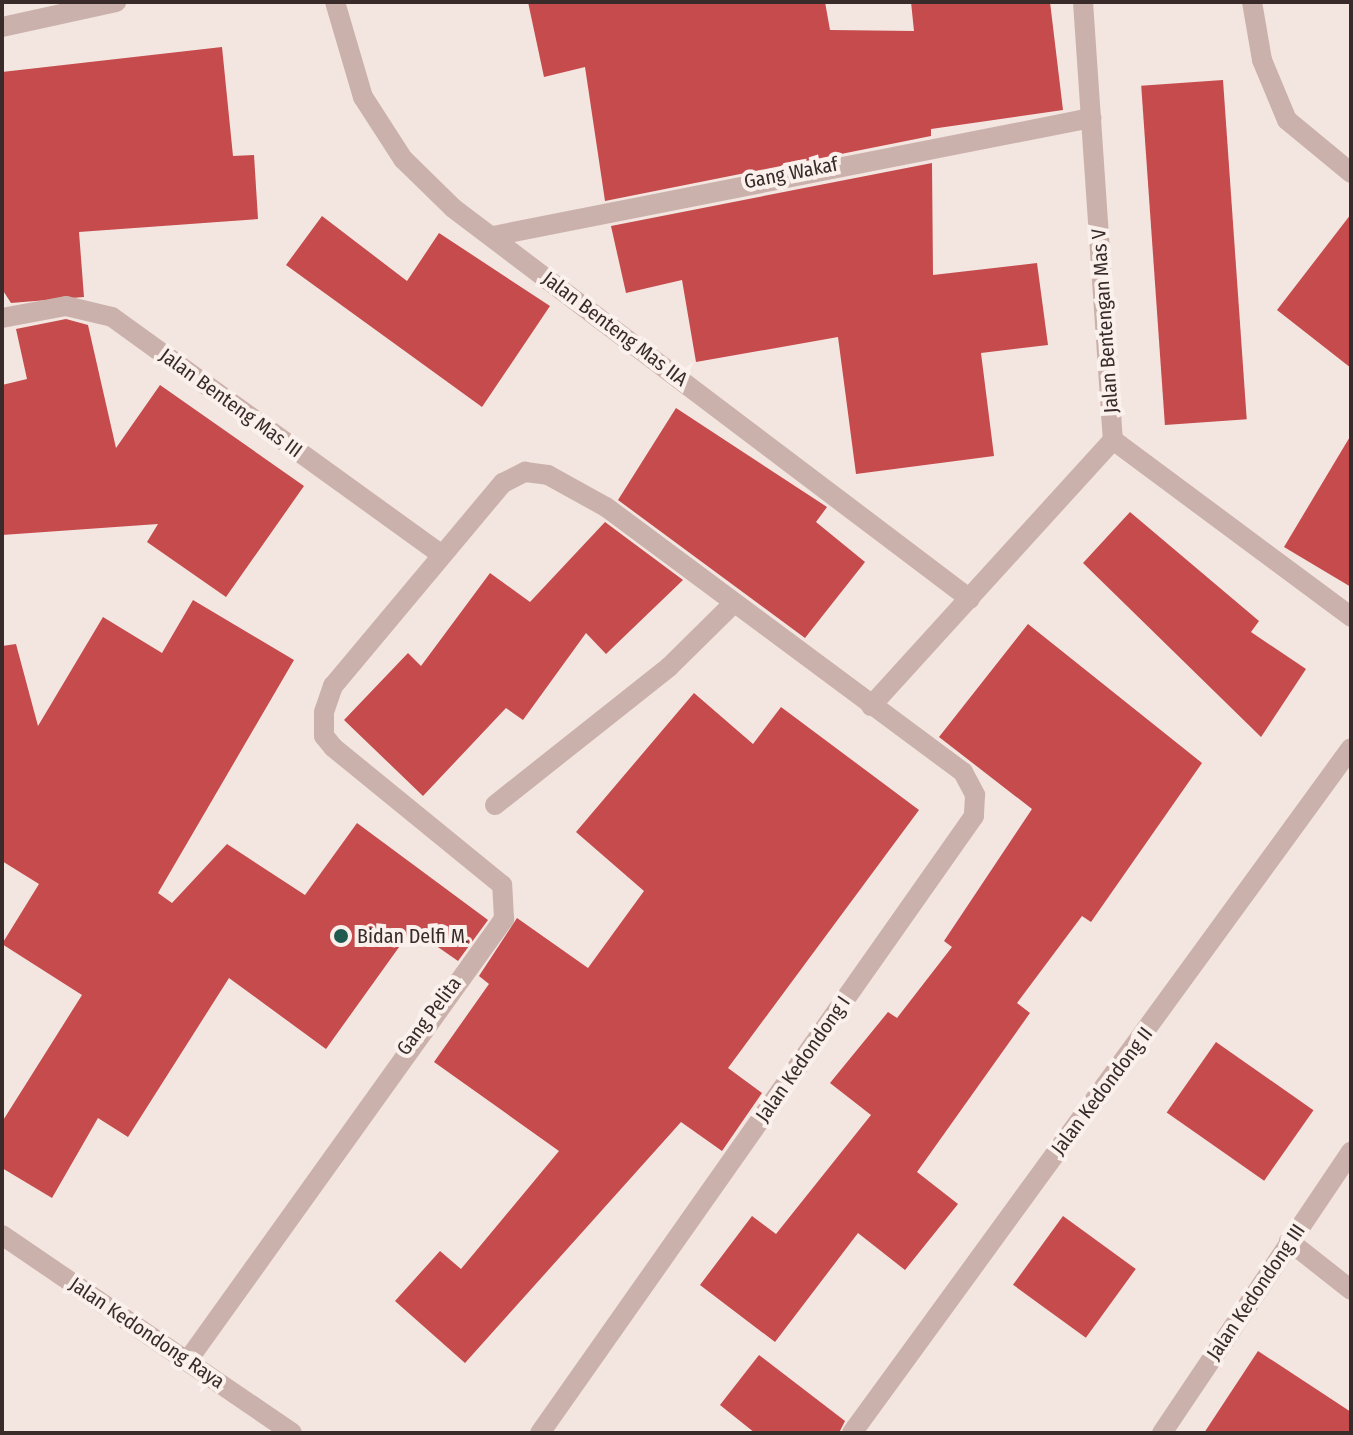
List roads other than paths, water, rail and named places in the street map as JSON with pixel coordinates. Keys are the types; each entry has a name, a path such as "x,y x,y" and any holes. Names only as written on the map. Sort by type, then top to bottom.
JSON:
{"street":[{"path":"2,27 116,2"},
{"name":"Jalan Benteng Mas IIA","path":"335,2 363,97 403,159 493,236 970,599"},
{"name":"Jalan Bentengan Mas V","path":"1083,2 1113,440 1351,617"},
{"path":"1252,2 1262,60 1287,120 1351,173"},
{"name":"Gang Wakaf","path":"493,236 1091,118"},
{"name":"Jalan Benteng Mas III","path":"2,318 66,306 112,317 442,555"},
{"path":"871,706 1113,440"},
{"name":"Jalan Kedondong I","path":"442,555 503,483 525,472 548,475 606,507 963,772 974,816 540,1433"},
{"name":"Gang Pelita","path":"188,1360 504,919 502,885 488,870 324,736 333,686 442,555"},
{"path":"495,805 669,667 734,603"},
{"name":"Jalan Kedondong II","path":"852,1433 1351,748"},
{"name":"Jalan Kedondong III","path":"1162,1433 1351,1152"},
{"name":"Jalan Kedondong Raya","path":"2,1235 292,1433"},
{"path":"1289,1241 1351,1290"}],"place":[{"name":"Bidan Delfi M.","path":"341,936"}]}
